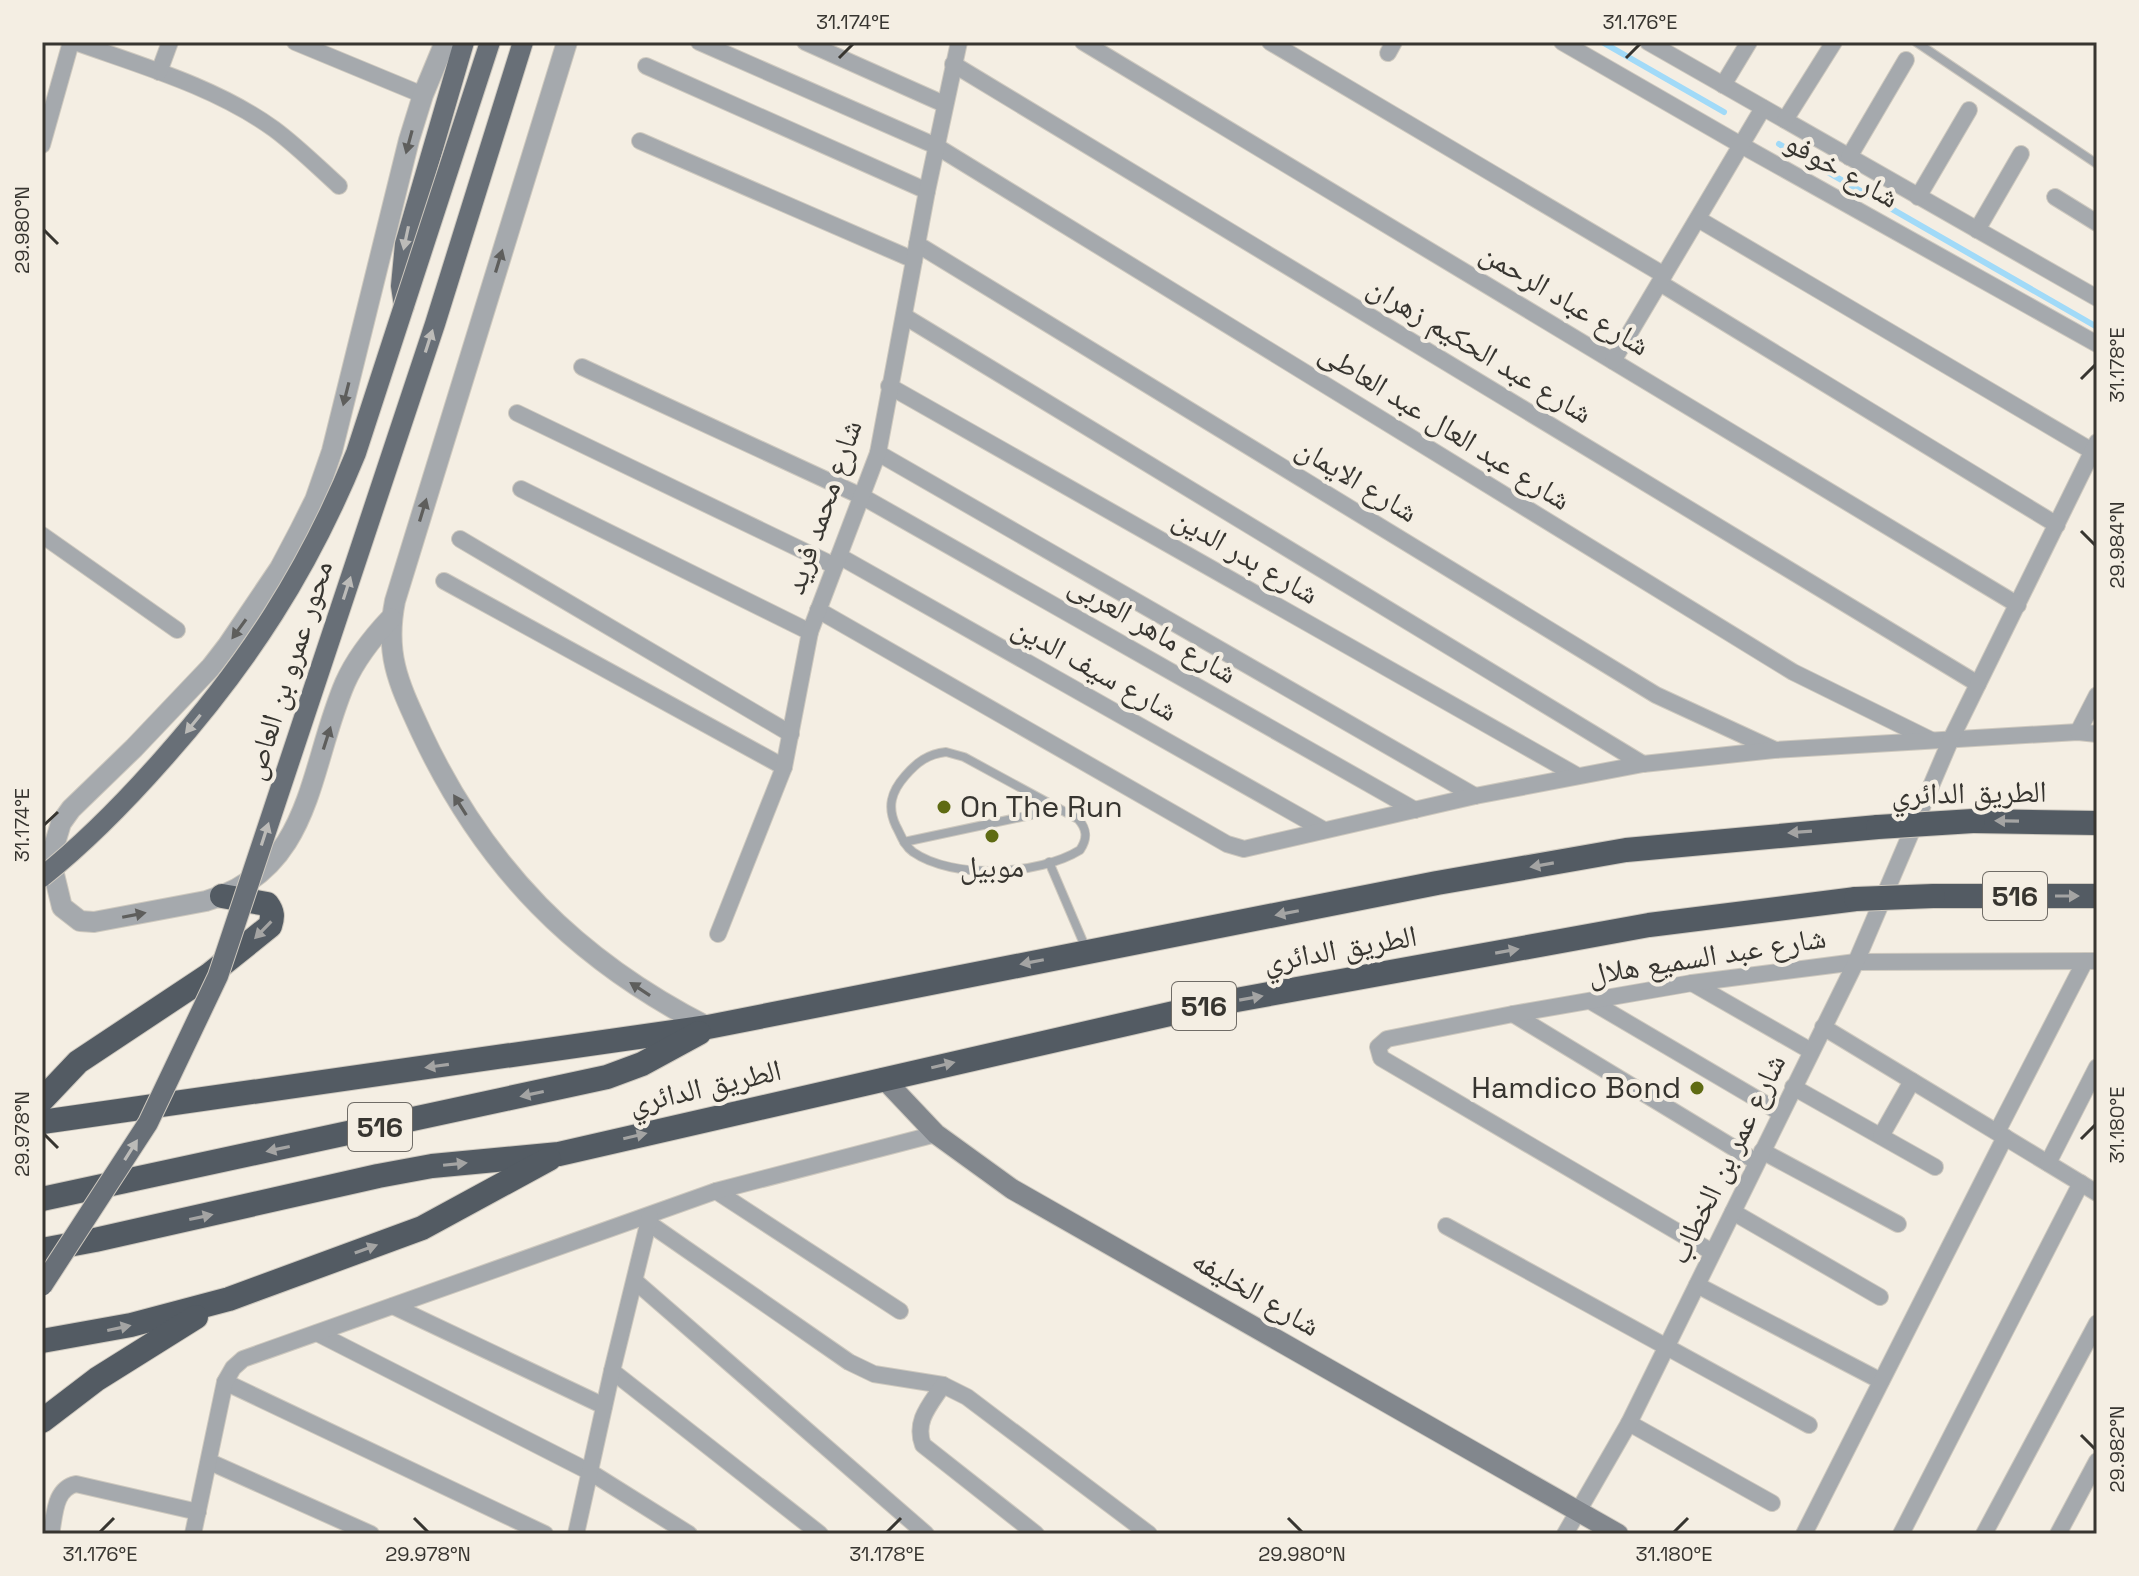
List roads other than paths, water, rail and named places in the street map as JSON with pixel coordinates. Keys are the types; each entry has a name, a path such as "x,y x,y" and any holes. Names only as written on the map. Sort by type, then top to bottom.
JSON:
{"highway":[{"name":"الطريق الدائري","path":"42,1122 708,1027 1087,951 1626,850 1973,821 2097,823"},
{"path":"42,1100 78,1062 209,975 270,926 272,911 267,904 222,896"},
{"name":"الطريق الدائري","path":"42,1250 378,1176 432,1166 559,1154 1209,1005 1649,925 1856,899 2097,896"},
{"name":"الطريق الدائري","path":"42,1199 595,1080 642,1064 676,1048 708,1027"},
{"name":"الطريق الدائري","path":"42,1341 131,1325 229,1299 422,1228 559,1154"},
{"path":"42,1421 97,1379 161,1337 229,1299"}],"main road":[{"path":"404,306 401,278 405,244 464,42"},
{"name":"محور عمرو بن العاص","path":"42,877 90,836 140,785 214,699 270,623 295,582 334,507 356,453 490,42"},
{"name":"محور عمرو بن العاص","path":"42,1286 148,1123 218,976 435,324 523,42"},
{"name":"شارع الخليفه","path":"883,1078 936,1134 1012,1189 1618,1534"}],"street":[{"path":"42,145 73,42 215,95 273,129 339,186"},
{"path":"159,72 170,42"},
{"path":"295,42 423,95"},
{"path":"391,618 373,637 345,683 301,817 286,846 251,881 222,896 94,922 80,921 62,907 53,870 55,838 71,809 211,667 252,611 315,500 332,451 409,140 445,42"},
{"path":"567,42 391,618 391,651 399,684 443,779 515,882 573,939 637,988 708,1027"},
{"name":"شارع عبد العال عبد العاطى","path":"699,42 936,146 1793,672 1931,740"},
{"path":"805,42 944,104"},
{"name":"شارع محمد فريد","path":"718,934 784,767 810,632 878,453 944,104 959,42"},
{"name":"شارع عباد الرحمن","path":"1083,42 2018,605"},
{"path":"1270,42 1662,279 2057,525"},
{"name":"شارع خوفو","path":"1562,42 2097,344"},
{"path":"1648,42 2097,298"},
{"path":"1723,85 1749,42"},
{"path":"1785,120 1834,42"},
{"path":"1849,157 1906,60"},
{"name":"شارع عبد الحكيم زهران","path":"953,64 1978,684"},
{"path":"646,66 927,191"},
{"path":"1613,361 1763,108"},
{"path":"1918,197 1969,110"},
{"name":"شارع الايمان","path":"640,141 916,252 1656,695 1774,750"},
{"path":"1977,230 2021,154"},
{"path":"2055,197 2097,223"},
{"path":"1698,219 2095,446"},
{"path":"904,316 1643,764"},
{"name":"شارع ماهر العربى","path":"582,367 863,497 1415,810"},
{"name":"شارع بدر الدين","path":"889,386 1576,775"},
{"name":"شارع سيف الدين","path":"517,413 837,561 1324,830"},
{"name":"شارع عمر بن الخطاب","path":"1565,1534 1629,1423 1856,962 1951,739 2095,446"},
{"path":"878,453 1475,796"},
{"path":"521,489 810,632"},
{"path":"42,535 177,630"},
{"path":"460,539 791,734"},
{"path":"444,581 784,767"},
{"path":"818,610 1227,844 1244,849 1475,796 1643,764 1774,750 2078,732 2097,734"},
{"path":"2078,732 2097,695"},
{"path":"1804,1534 2001,1135 2091,961"},
{"name":"شارع عبد السميع هلال","path":"1712,1252 1381,1058 1378,1047 1387,1039 1513,1014 1692,983 1856,962 2091,961"},
{"path":"1692,983 1811,1051"},
{"path":"1592,1002 1781,1113"},
{"path":"1513,1014 1759,1157 1898,1224"},
{"path":"1823,1027 2097,1193"},
{"path":"2048,1163 2097,1067"},
{"path":"1881,1136 1912,1081"},
{"path":"1793,1087 1935,1167"},
{"path":"193,1534 225,1382 243,1359 650,1220 716,1191 936,1134"},
{"path":"1901,1534 2081,1183"},
{"path":"716,1191 900,1311"},
{"path":"1733,1212 1880,1297"},
{"path":"576,1534 650,1220"},
{"path":"650,1220 849,1362 874,1374 943,1385 967,1397 1149,1534"},
{"path":"1446,1226 1809,1425"},
{"path":"636,1282 926,1534"},
{"path":"1697,1285 1881,1381"},
{"path":"393,1306 604,1406"},
{"path":"1984,1534 2097,1323"},
{"path":"317,1333 590,1472 689,1534"},
{"path":"612,1371 820,1534"},
{"path":"225,1382 545,1534"},
{"path":"943,1385 920,1422 919,1434 923,1445 1036,1534"},
{"path":"1629,1423 1772,1503"},
{"path":"2058,1534 2097,1461"},
{"path":"210,1462 371,1534"},
{"path":"51,1534 59,1495 66,1487 76,1484 198,1512"}],"lane":[{"path":"1916,42 2097,164"},
{"path":"938,753 964,757 1059,809 1084,825 1085,843 1073,855 1049,862 995,872 973,872 920,855 904,842 890,814 893,793 914,766 938,753"},
{"path":"904,842 1059,809"},
{"path":"1049,862 1087,951"}],"waterway":[{"path":"1602,42 1724,112"},
{"path":"1779,144 2097,327"}],"place":[{"name":"On The Run","path":"944,807"},
{"name":"موبيل","path":"992,836"},
{"name":"Hamdico Bond","path":"1697,1088"}]}
